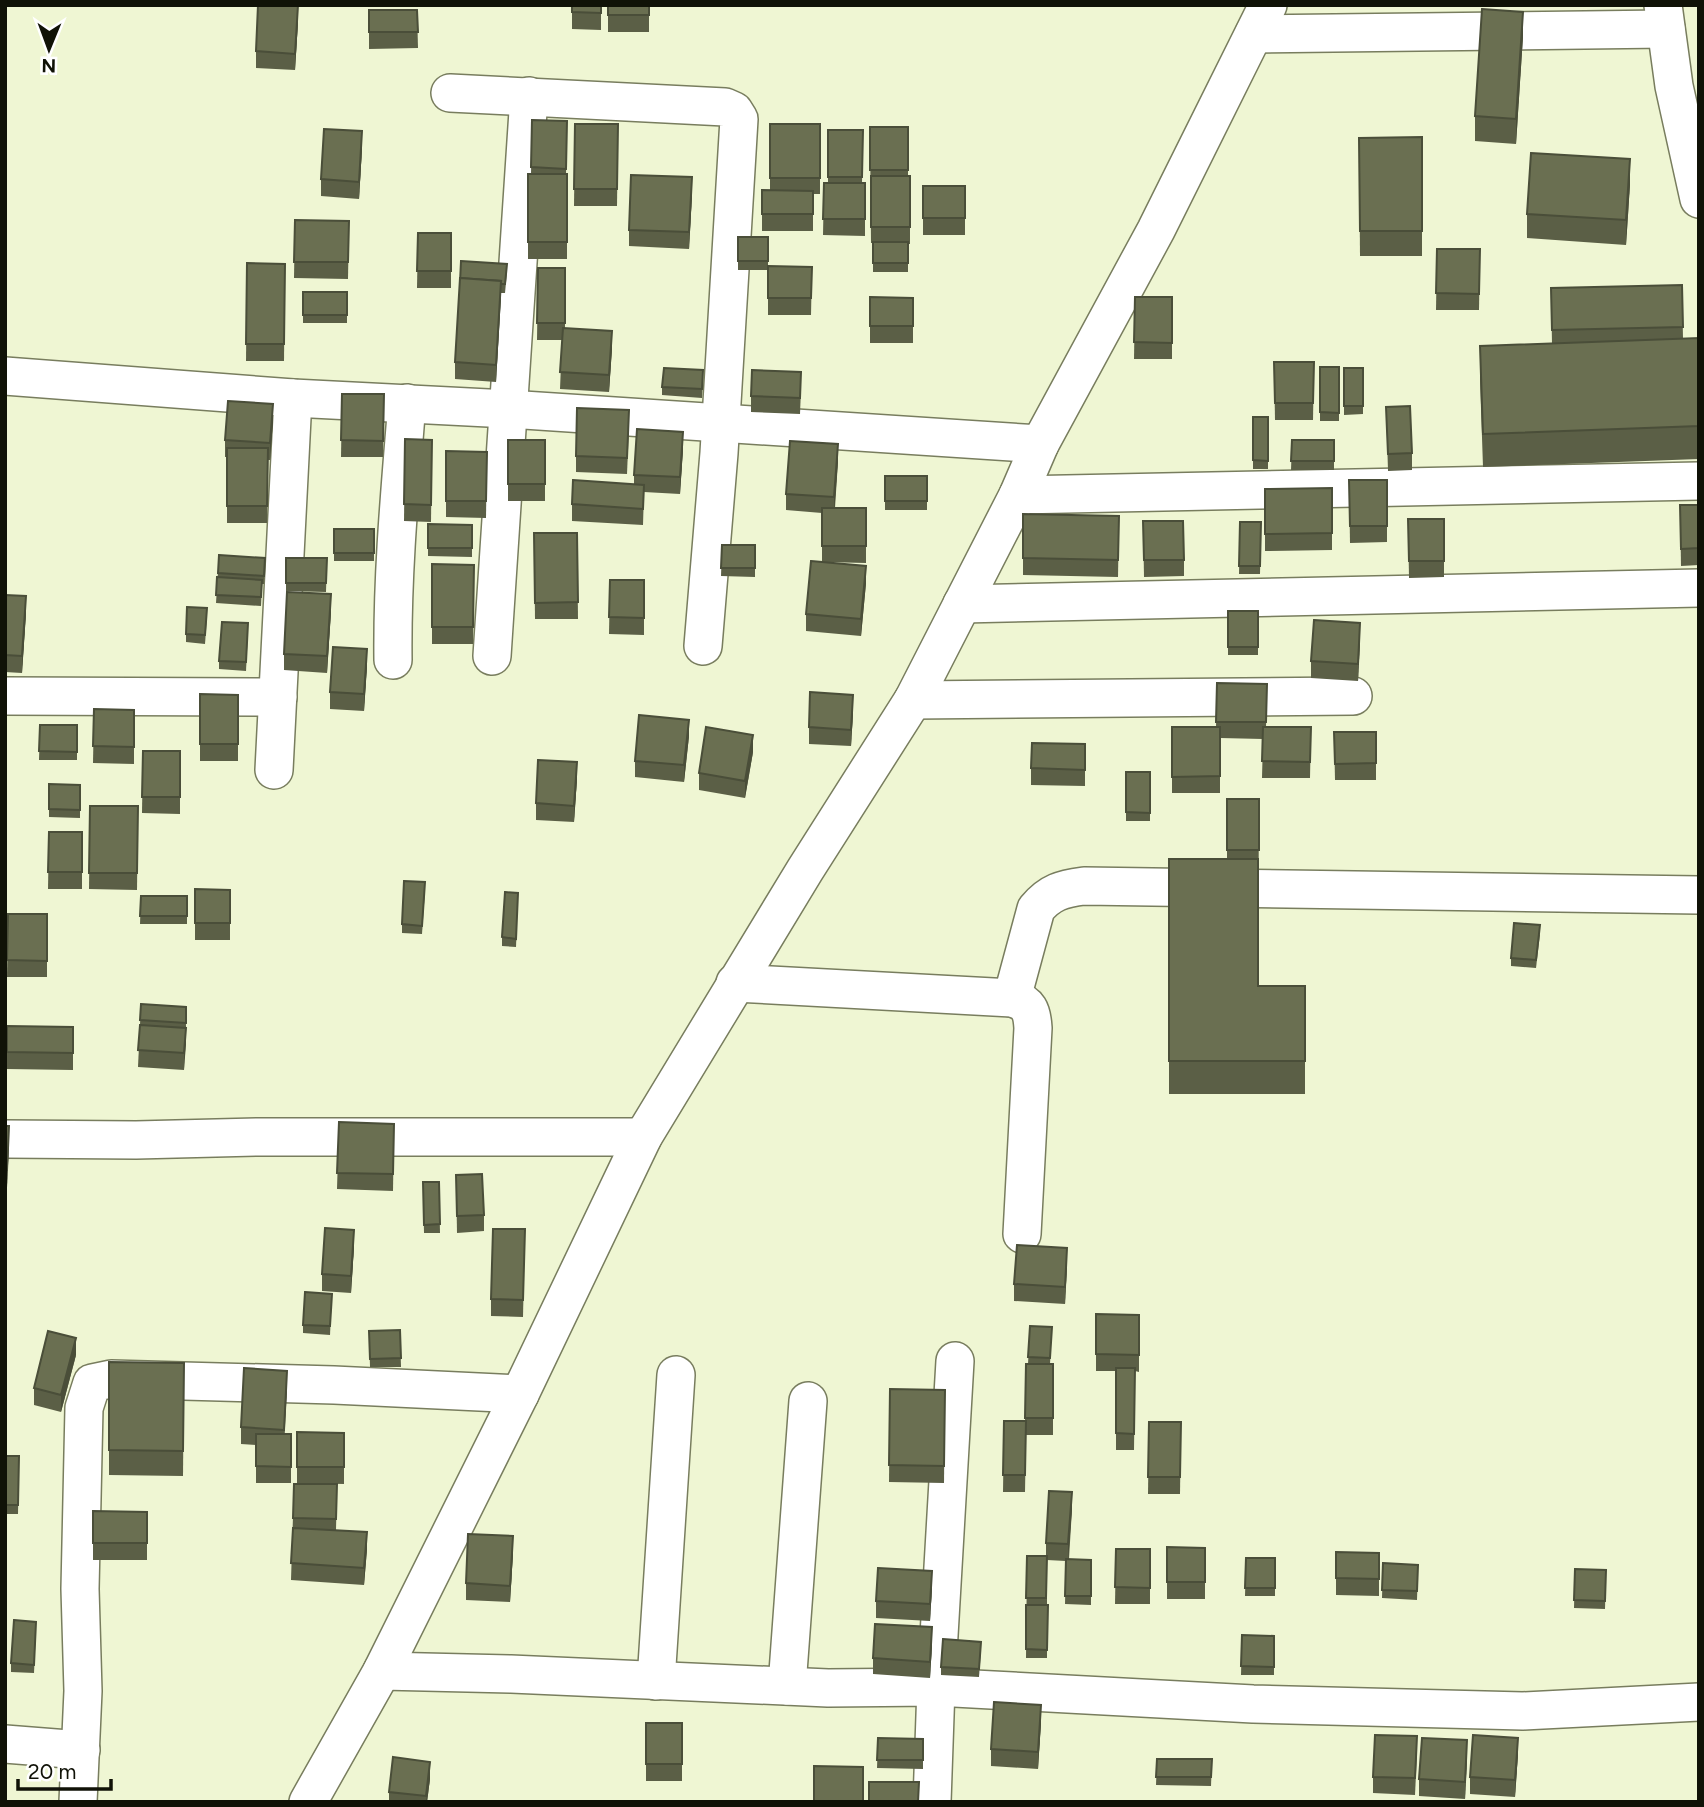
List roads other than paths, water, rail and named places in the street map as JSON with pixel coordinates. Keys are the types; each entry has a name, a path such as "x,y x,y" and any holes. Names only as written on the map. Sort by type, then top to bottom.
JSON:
{"street":[{"path":"308,1802 382,1671 520,1394 643,1137 735,983 913,700 1018,495 1040,444 1156,230 1261,20 1664,17 1681,121 1699,199"},
{"path":"450,93 725,107 734,111 739,119 721,423 703,646"},
{"path":"492,656 529,96"},
{"path":"5,376 293,398 508,409 1040,444"},
{"path":"274,770 293,398"},
{"path":"393,660 397,529 407,403"},
{"path":"1018,495 1699,481"},
{"path":"962,604 1699,588"},
{"path":"5,696 278,697"},
{"path":"913,700 1353,696"},
{"path":"1012,998 1036,909 1057,890 1069,888 1084,886 1699,895"},
{"path":"735,983 1012,998 1025,1002 1030,1009 1033,1028 1022,1234"},
{"path":"5,1139 643,1137"},
{"path":"932,1802 955,1361"},
{"path":"656,1681 676,1375"},
{"path":"78,1802 83,1691 80,1577 83,1408 92,1384 111,1379 334,1385 520,1394"},
{"path":"787,1686 808,1401"},
{"path":"382,1671 787,1686 936,1687 1253,1704 1523,1711 1699,1702"},
{"path":"5,1744 81,1750"}]}
